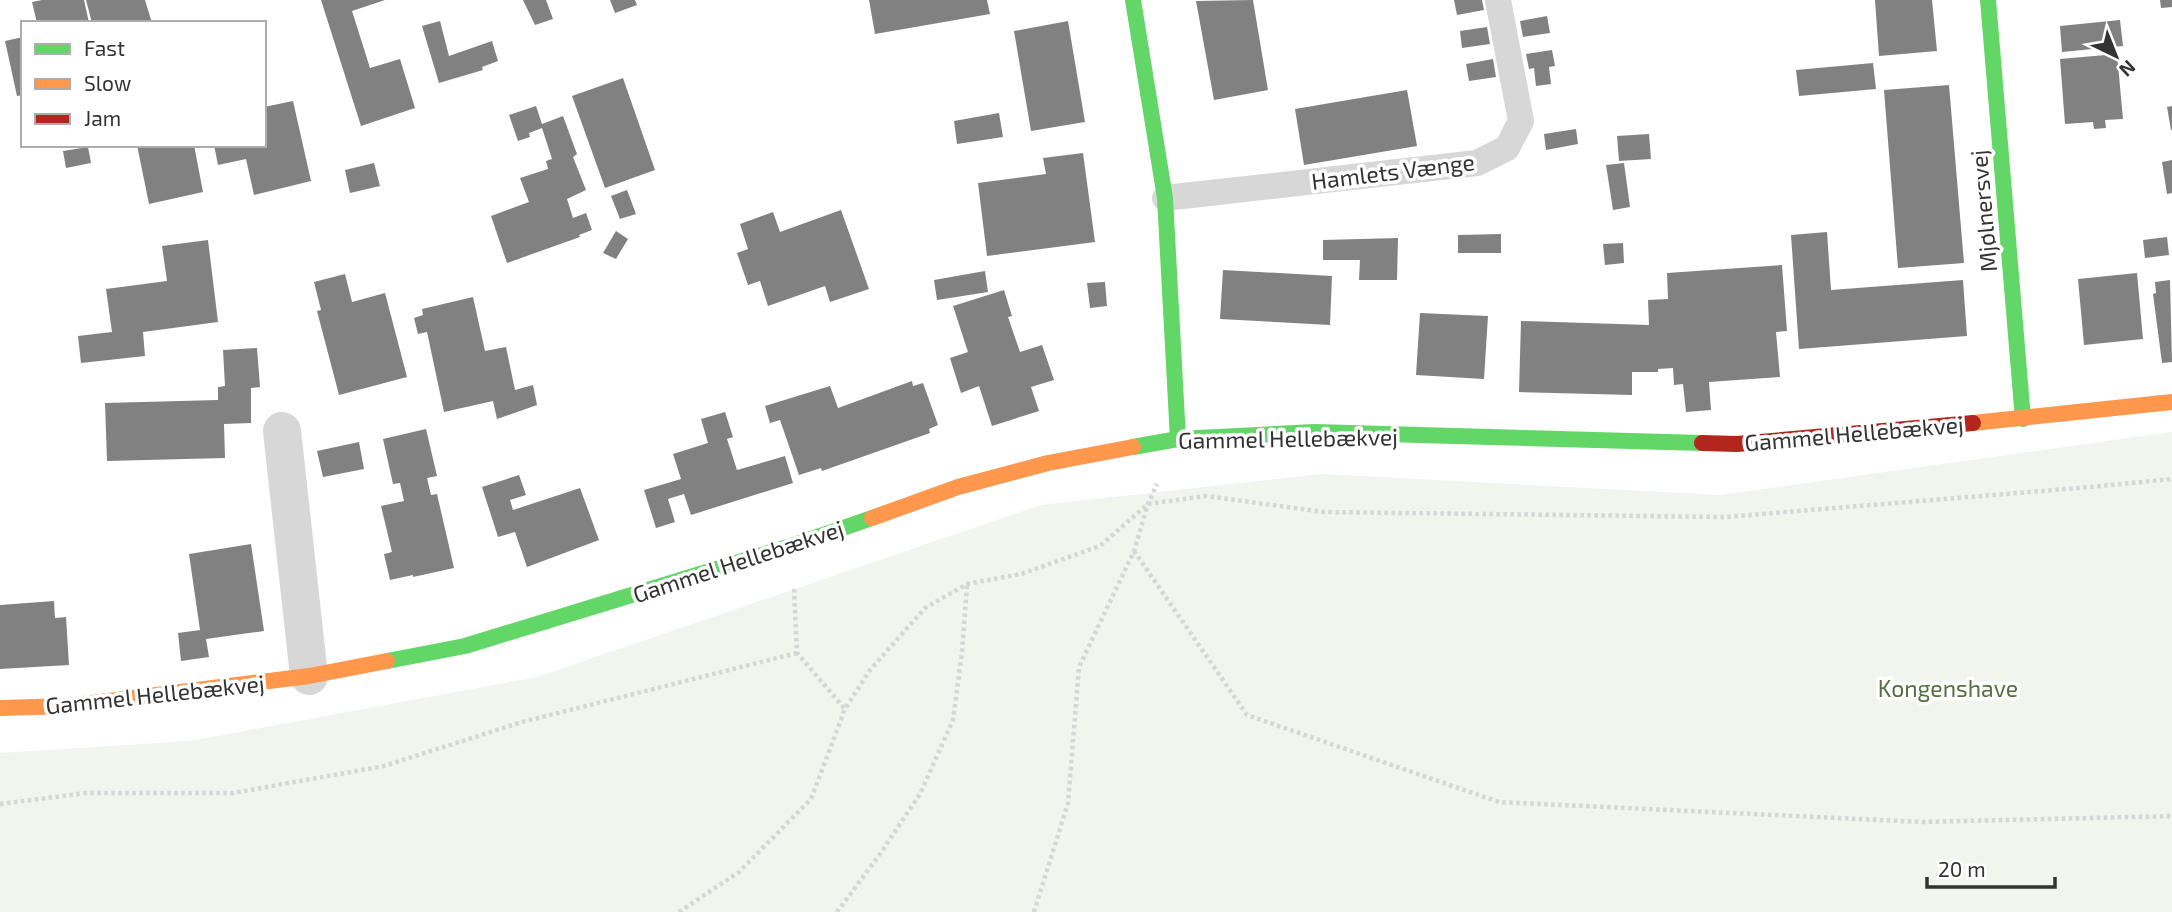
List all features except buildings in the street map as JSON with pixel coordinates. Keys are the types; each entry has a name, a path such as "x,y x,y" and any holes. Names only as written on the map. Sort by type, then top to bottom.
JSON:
{"main road":[{"path":"1133,0 1166,198 1178,439"},
{"name":"Mjølnersvej","path":"1988,0 2023,419"},
{"name":"Gammel Hellebækvej","path":"0,708 68,706 309,676 465,646 791,546 958,487 1048,463 1178,439 1314,432 1737,444 2023,419 2172,402"}],"street":[{"path":"282,431 309,676"}],"lane":[{"name":"Hamlets Vænge","path":"1166,198 1477,163 1507,148 1521,121 1498,0"}],"path":[{"path":"679,912 739,872 811,799 845,709 870,670 925,608 967,584 1021,574 1100,546 1148,504 1206,496 1324,512 1726,517 2172,479"},
{"path":"1034,912 1068,803 1079,667 1134,551 1148,504"},
{"path":"791,546 797,653 845,709"},
{"path":"1134,551 1247,715 1499,802 1922,822 2172,816"},
{"path":"837,912 920,794 953,720 967,584"},
{"path":"0,804 86,793 233,793 384,766 522,722 797,653"}],"green space":[{"name":"Kongenshave","path":"2172,432 2172,912 0,912 0,753 190,741 537,677 1041,505 1322,474 1720,495"}],"traffic: fast":[{"path":"1133,0 1165,198 1178,439"},
{"path":"1988,0 2023,419"},
{"path":"1133,447 1178,439 1314,432 1702,443"},
{"path":"387,661 465,646 791,546 872,518"}],"traffic: slow":[{"path":"1973,423 2172,402"},
{"path":"872,518 958,487 1048,463 1133,447"},
{"path":"0,708 68,706 309,676 387,661"}],"traffic: jam":[{"path":"1702,443 1737,444 1973,423"}]}
